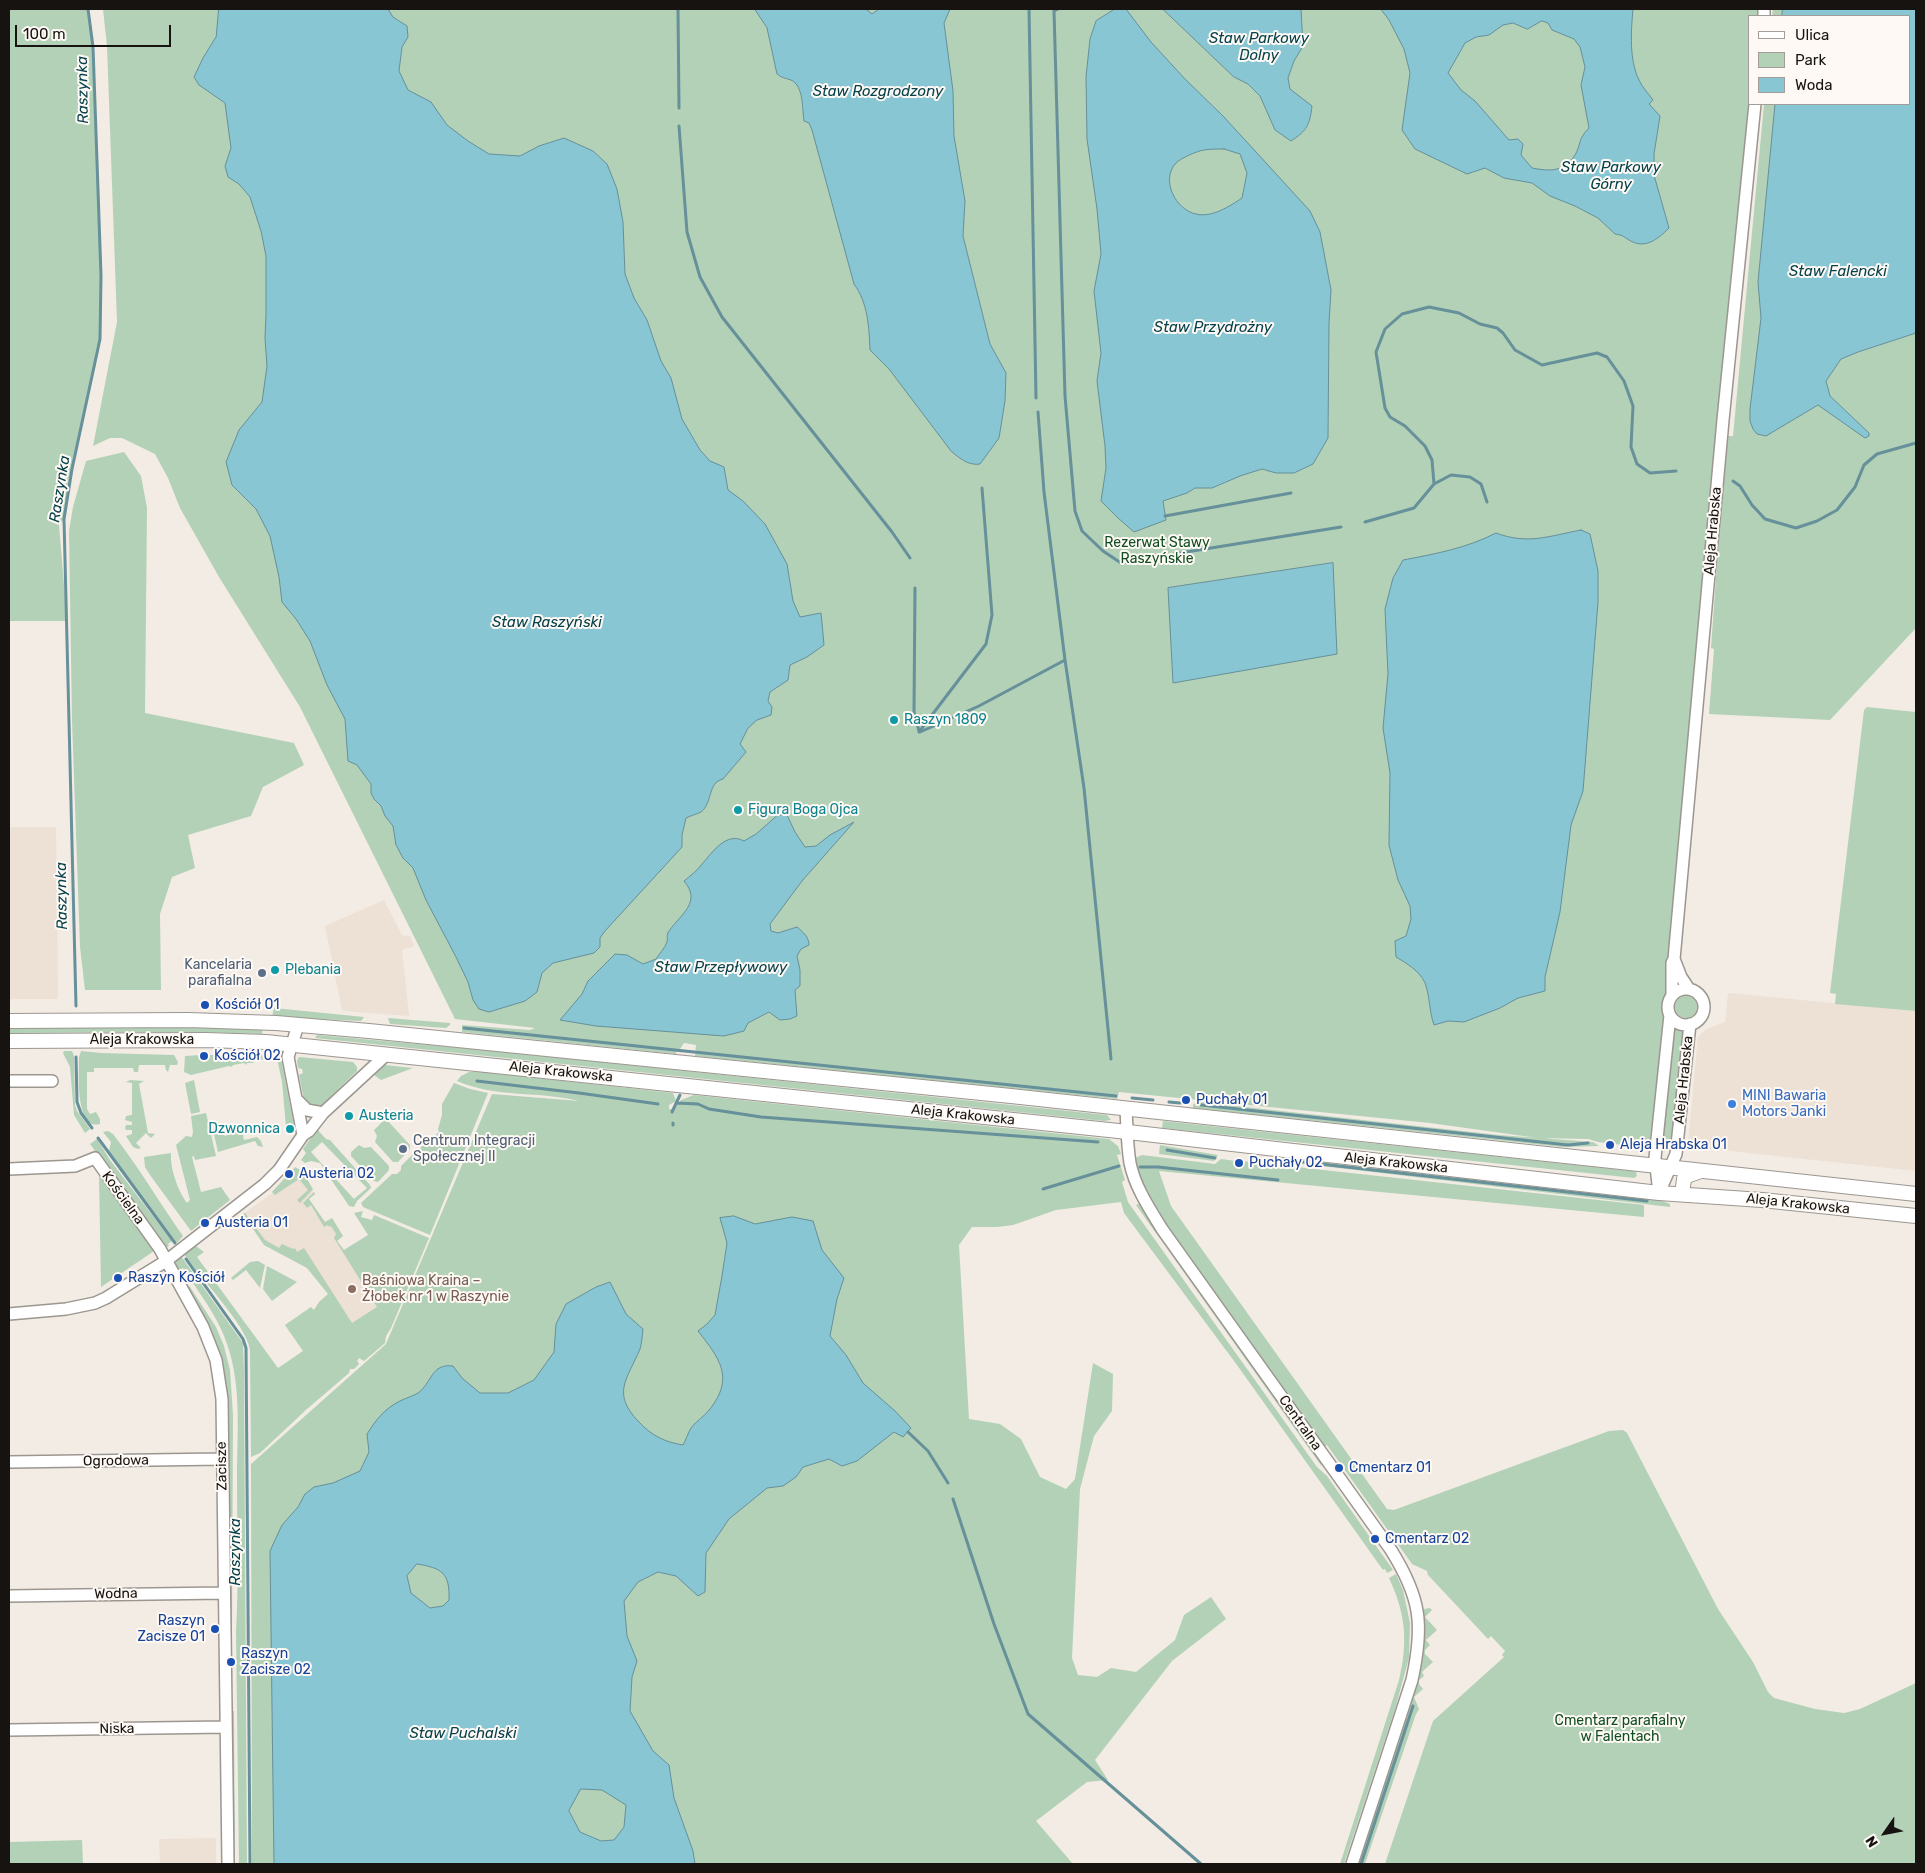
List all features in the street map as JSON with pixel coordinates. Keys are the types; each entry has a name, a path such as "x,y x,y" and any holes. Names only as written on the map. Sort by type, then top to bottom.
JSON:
{"main road":[{"name":"Aleja Krakowska","path":"9,1021 188,1020 298,1025 459,1039 1916,1194"},
{"name":"Aleja Krakowska","path":"9,1040 206,1040 291,1045 1128,1132 1659,1192 1916,1216"},
{"path":"1682,1194 1682,1183 1686,1177 1702,1171"}],"street":[{"name":"Aleja Hrabska","path":"1672,995 1671,968 1674,959 1722,426 1755,105"},
{"name":"Aleja Hrabska","path":"1674,959 1681,977 1689,989"},
{"path":"1689,989 1700,996 1704,1008 1700,1017 1690,1024 1679,1023 1670,1015 1668,1004 1672,995 1680,990 1689,989"},
{"name":"Aleja Hrabska","path":"1659,1192 1654,1165 1670,1015"},
{"name":"Aleja Hrabska","path":"1659,1192 1676,1154 1690,1024"},
{"path":"298,1025 288,1057 303,1135"},
{"path":"9,1314 66,1309 95,1303 124,1288 166,1261 265,1184 279,1170 303,1135 309,1131 323,1113 387,1054"},
{"path":"9,1081 52,1081"},
{"path":"297,1100 308,1110 323,1113"},
{"name":"Centralna","path":"1126,1109 1129,1159 1133,1175 1153,1215 1391,1550 1406,1575 1412,1590 1419,1627 1418,1655 1412,1680 1352,1864"},
{"name":"Kościelna","path":"9,1168 75,1166 94,1158 158,1246 166,1261"},
{"name":"Zacisze","path":"166,1261 203,1327 216,1360 221,1391 228,1864"},
{"name":"Ogrodowa","path":"9,1462 222,1459"},
{"name":"Wodna","path":"9,1596 223,1593"},
{"name":"Niska","path":"9,1730 226,1727"}],"shaded area":[{"path":"9,827 56,827 58,999 9,999"},
{"path":"384,900 402,935 410,936 414,946 402,950 409,1016 342,1010 325,926"},
{"path":"1728,993 1916,1011 1916,1171 1694,1147 1688,1144 1698,1037 1707,1029 1725,1022"},
{"name":"Baśniowa Kraina – Żłobek nr 1 w Raszynie","path":"301,1173 315,1194 309,1199 325,1223 332,1218 343,1236 337,1241 344,1250 350,1246 397,1315 386,1336 385,1343 364,1361 359,1358 357,1361 359,1364 354,1369 350,1369 349,1373 322,1396 319,1396 278,1369 303,1351 285,1325 311,1307 314,1310 319,1302 328,1294 307,1268 264,1245 243,1214"},
{"path":"216,1838 216,1864 160,1864 159,1839"}],"green space":[{"path":"9,9 88,9 93,43 101,276 100,339 72,469 64,519 59,525 67,621 9,621"},
{"name":"Rezerwat Stawy Raszyńskie","path":"103,9 1759,9 1758,15 1748,15 1749,105 1712,476 1658,1077 1650,1140 1640,1147 1588,1139 1538,1138 1430,1123 1119,1092 1117,1099 695,1056 696,1045 684,1043 676,1054 462,1032 462,1025 530,1030 535,1028 455,1019 300,707 219,577 180,508 168,478 155,454 122,438 110,438 93,446 117,322 107,46"},
{"path":"1773,9 1916,9 1916,628 1830,720 1709,714 1714,649 1711,648 1726,436 1733,436 1764,105 1910,105 1910,15 1772,15"},
{"path":"124,452 141,476 147,508 145,713 294,743 304,765 263,787 251,816 188,835 195,868 172,877 160,914 161,990 85,990 80,947 72,720 69,531 73,507 86,461"},
{"path":"1867,707 1916,712 1916,1011 1835,1004 1836,994 1830,993 1864,710"},
{"path":"1682,996 1690,996 1697,1003 1697,1011 1690,1018 1682,1018 1675,1011 1675,1003"},
{"path":"274,1008 364,1017 361,1021 272,1017"},
{"path":"388,1018 450,1023 450,1025 446,1028 390,1024"},
{"path":"1673,1024 1685,1028 1672,1145 1661,1144"},
{"path":"169,1026 263,1028 262,1034 200,1032 9,1033 9,1027"},
{"path":"317,1035 486,1050 1107,1115 1111,1120 1104,1121 315,1038"},
{"path":"64,1051 72,1051 74,1056 75,1105 90,1129 85,1133 74,1115 70,1067 63,1053"},
{"path":"81,1051 174,1055 178,1062 177,1065 170,1065 168,1072 165,1065 139,1065 138,1072 134,1072 133,1068 94,1068 94,1072 87,1072 87,1109 90,1114 96,1112 100,1119 100,1124 92,1124 86,1119 80,1099 79,1057"},
{"path":"261,1054 265,1059 247,1063 246,1065 244,1063 233,1065 232,1067 229,1066 191,1075 184,1072 185,1056 200,1055 201,1057 206,1057 206,1055"},
{"path":"278,1056 281,1059 294,1125 286,1127 282,1082 277,1058 269,1059 269,1057"},
{"path":"299,1057 353,1062 357,1067 357,1071 320,1107 310,1106 304,1100 299,1075 303,1073 302,1069 298,1068 297,1061"},
{"path":"384,1065 413,1068 381,1080 374,1075"},
{"path":"469,1072 673,1093 676,1101 669,1105 669,1109 674,1109 681,1100 694,1095 1109,1139 1118,1146 1121,1154 1117,1155 1125,1180 1122,1182 1128,1202 1393,1570 1387,1573 1385,1569 1383,1570 1237,1365 1124,1213 1121,1202 1056,1210 1013,1225 972,1227 959,1245 969,1419 1000,1424 1021,1439 1040,1477 1066,1489 1075,1479 1093,1363 1113,1374 1112,1411 1094,1436 1080,1489 1072,1658 1078,1675 1097,1677 1111,1668 1136,1672 1175,1640 1184,1615 1211,1597 1226,1619 1172,1661 1095,1760 1108,1780 1087,1782 1036,1821 1073,1864 252,1864 251,1464 386,1344 492,1094 579,1101 487,1090 457,1081 461,1076"},
{"path":"130,1080 144,1081 139,1084 148,1133 155,1134 151,1138 146,1133 136,1143 141,1148 138,1149 133,1147 126,1136 132,1134 132,1130 126,1130 125,1128 126,1125 132,1125 132,1122 125,1120 126,1116 132,1115 132,1083 126,1082"},
{"path":"194,1080 200,1112 191,1114 185,1083"},
{"path":"454,1083 488,1093 430,1235 363,1207 361,1203 392,1174 397,1174 401,1170 401,1166 414,1153 420,1152 421,1147 439,1132 442,1104"},
{"path":"1200,1102 1499,1135 1593,1142 1599,1146 1563,1147 1193,1108 1193,1104"},
{"path":"206,1113 216,1156 195,1160 194,1156 192,1157 201,1192 221,1187 230,1200 191,1231 150,1175 145,1167 144,1157 171,1153 175,1180 187,1203 190,1200 176,1145 186,1136 192,1137 191,1116"},
{"path":"384,1120 387,1120 410,1145 410,1149 398,1162 393,1162 375,1142 377,1136 374,1130"},
{"path":"1163,1121 1632,1171 1636,1172 1637,1176 1634,1178 1162,1128"},
{"path":"241,1125 244,1140 257,1137 263,1147 258,1146 255,1141 218,1152 213,1130 217,1129 220,1134 226,1136 230,1130 229,1127"},
{"path":"317,1129 326,1139 330,1140 371,1188 357,1201 354,1207 349,1206 320,1163 311,1161 305,1163 301,1160 306,1153 303,1149","holes":["322,1142 367,1188 354,1199 311,1152"]},
{"path":"108,1131 113,1134 140,1171 183,1236 177,1243 109,1151 111,1142 103,1132"},
{"path":"97,1139 110,1160 172,1241 168,1244 169,1246 165,1248 90,1144"},
{"path":"359,1145 364,1148 371,1147 389,1166 389,1170 378,1182 374,1181 351,1156 351,1152"},
{"path":"1160,1145 1218,1155 1214,1161 1159,1154"},
{"name":"Cmentarz parafialny w Falentach","path":"1142,1155 1215,1164 1221,1159 1236,1161 1236,1164 1240,1165 1241,1161 1644,1205 1644,1217 1159,1171 1171,1206 1387,1509 1394,1510 1609,1431 1623,1430 1627,1433 1718,1609 1753,1662 1768,1692 1774,1698 1815,1709 1844,1713 1860,1709 1916,1683 1916,1864 1385,1864 1433,1721 1504,1657 1502,1655 1505,1651 1491,1636 1488,1639 1428,1575 1427,1571 1412,1564 1327,1445 1324,1447 1166,1226 1139,1176 1135,1158"},
{"path":"1284,1158 1660,1200 1670,1204 1670,1207 1262,1159"},
{"path":"295,1167 302,1171 313,1189 300,1203 297,1200 308,1190 299,1179 275,1195 272,1192"},
{"path":"99,1174 144,1234 154,1251 101,1287"},
{"path":"314,1192 315,1194 309,1199 325,1222 332,1218 343,1236 337,1241 344,1250 368,1235 354,1213 363,1211 361,1217 372,1220 374,1215 429,1238 386,1336 385,1343 364,1361 359,1358 357,1361 359,1364 354,1369 350,1369 349,1373 260,1453 251,1457 250,1350 247,1340 231,1314 184,1254 196,1246 204,1252 197,1257 278,1368 303,1351 285,1325 311,1307 314,1310 319,1302 328,1294 307,1268 264,1245 243,1214 245,1213 265,1240 279,1248 282,1244 293,1249 295,1248 297,1252 304,1248 352,1323 377,1307 334,1238 336,1234 331,1226 324,1227 311,1205 307,1208 303,1203"},
{"path":"1141,1203 1330,1473 1320,1464 1136,1205"},
{"path":"181,1256 243,1343 247,1864 239,1864 236,1632 238,1575 237,1394 232,1360 223,1334 213,1314 183,1268 180,1270 185,1278 183,1282 176,1269 176,1261"},
{"path":"258,1261 265,1265 260,1288 246,1270 233,1280 231,1278 250,1262"},
{"path":"267,1266 297,1282 272,1301 263,1289"},
{"path":"187,1285 216,1327 224,1346 230,1370 233,1415 232,1631 229,1631 225,1379 215,1342 185,1286"},
{"path":"1396,1574 1403,1590 1410,1623 1409,1658 1395,1709 1344,1864 1340,1864 1402,1666 1404,1628 1399,1604 1389,1578"},
{"path":"1430,1608 1432,1610 1425,1617 1437,1630 1426,1640 1430,1645 1425,1650 1425,1654 1433,1662 1422,1672 1424,1676 1419,1680 1419,1684 1423,1689 1414,1697 1419,1709 1365,1864 1357,1864 1418,1679 1424,1645 1423,1612 1424,1609"},
{"path":"231,1711 234,1711 235,1864 233,1864"},
{"path":"82,1840 83,1864 9,1864 9,1842"}],"water":[{"name":"Staw Raszyński","path":"219,9 388,9 393,17 407,26 408,37 402,47 399,71 408,90 431,102 447,125 468,141 489,154 520,156 539,146 564,138 593,151 607,164 617,189 623,222 625,274 634,298 647,320 661,361 671,378 682,419 700,450 710,461 724,467 728,490 743,501 765,524 787,564 793,601 800,617 821,613 824,645 807,657 790,665 788,680 770,692 768,701 772,707 771,715 757,720 748,728 740,744 746,752 723,779 714,785 705,808 701,812 686,818 682,835 682,847 605,931 600,938 600,947 594,953 553,963 542,973 537,992 525,1001 489,1012 479,1009 473,1000 468,982 426,900 413,868 403,858 396,845 393,826 371,793 371,784 357,765 348,761 345,719 327,685 310,641 282,602 279,577 270,536 256,509 232,485 226,462 239,430 262,402 267,366 265,338 266,256 261,231 250,197 239,184 228,177 225,166 231,148 225,103 199,85 194,77 216,37"},
{"name":"Staw Rozgrodzony","path":"755,9 866,9 872,14 879,9 950,9 944,23 953,91 954,136 965,201 963,236 990,344 1006,373 1005,401 999,438 980,464 968,463 951,451 889,369 870,350 865,307 854,284 812,130 809,123 804,121 800,92 795,83 777,74 767,28"},
{"name":"Staw Przydrożny","path":"1115,9 1126,9 1151,42 1224,117 1310,211 1320,232 1331,290 1328,438 1313,464 1294,473 1276,473 1262,469 1212,488 1195,488 1187,493 1163,501 1166,520 1134,532 1101,501 1106,468 1097,381 1101,353 1094,291 1101,254 1087,139 1086,77 1090,39 1096,21","holes":["1224,149 1240,154 1247,173 1242,198 1214,213 1202,215 1189,211 1177,201 1172,193 1170,178 1171,170 1178,161 1193,153 1206,150"]},
{"name":"Staw Parkowy Dolny","path":"1163,9 1301,9 1303,46 1294,61 1288,78 1290,89 1312,106 1309,122 1301,134 1291,141 1275,130 1260,96 1248,84 1234,77"},
{"name":"Staw Parkowy Górny","path":"1381,9 1633,9 1631,36 1632,55 1636,72 1643,88 1653,100 1649,104 1660,116 1654,154 1654,175 1669,228 1651,242 1635,243 1615,234 1598,218 1550,196 1532,183 1504,178 1485,168 1467,174 1415,149 1402,130 1410,73 1404,49","holes":["1542,21 1548,23 1552,30 1574,39 1580,47 1585,67 1581,85 1589,128 1581,139 1571,161 1561,168 1544,170 1532,168 1521,155 1523,144 1518,139 1509,140 1475,101 1461,90 1448,73 1465,43 1476,37 1489,35 1503,25 1513,23 1527,29"]},
{"name":"Staw Falencki","path":"1783,9 1916,9 1916,333 1841,359 1826,381 1830,396 1869,433 1869,436 1865,438 1818,405 1766,436 1757,434 1750,421 1761,318 1758,282 1775,105 1910,105 1910,15 1782,15"},
{"path":"1581,530 1590,534 1598,571 1598,602 1583,791 1571,825 1560,912 1545,977 1545,991 1518,998 1500,1008 1464,1022 1448,1021 1434,1025 1427,988 1423,979 1412,968 1396,957 1395,941 1406,936 1411,919 1410,906 1398,880 1389,845 1390,773 1383,728 1388,674 1385,609 1393,578 1403,560 1462,547 1496,533 1508,537 1529,539"},
{"path":"1333,563 1337,654 1173,683 1168,588"},
{"name":"Staw Przepływowy","path":"778,815 787,815 805,847 816,846 830,835 854,822 802,881 770,924 771,931 778,933 797,927 808,940 809,945 801,949 797,956 800,970 800,986 795,990 797,1016 780,1020 769,1012 748,1023 744,1031 724,1036 596,1026 560,1020 582,994 588,981 615,954 627,955 643,964 656,959 666,944 668,932 688,908 691,895 684,881 725,841 737,839 744,841 756,834"},
{"name":"Staw Puchalski","path":"734,1216 755,1224 792,1217 813,1221 822,1250 844,1278 837,1299 830,1336 846,1355 863,1383 911,1428 903,1437 894,1432 857,1461 842,1466 829,1459 803,1467 796,1477 783,1486 767,1488 729,1519 706,1553 705,1592 698,1596 676,1576 658,1572 638,1582 624,1601 627,1636 637,1661 632,1677 630,1711 653,1751 669,1765 674,1798 693,1851 695,1864 274,1864 270,1551 282,1525 298,1507 305,1494 314,1487 333,1483 360,1471 369,1452 367,1434 377,1420 394,1404 423,1389 440,1368 453,1366 462,1378 480,1393 508,1393 534,1380 554,1352 556,1324 566,1304 596,1287 610,1282 626,1314 643,1329 640,1349 624,1386 626,1403 630,1412 654,1435 683,1445 691,1428 710,1409 718,1398 722,1387 723,1377 718,1359 698,1331 715,1315 727,1243 720,1218","holes":["417,1564 443,1573 449,1591 449,1600 443,1606 430,1608 411,1593 407,1576","581,1789 602,1790 626,1805 624,1827 614,1840 601,1841 580,1832 569,1811"]}],"waterway":[{"name":"Raszynka","path":"76,1006 64,519 72,469 100,339 101,276 93,47 88,9"},
{"path":"678,9 679,108"},
{"path":"1029,9 1036,398"},
{"path":"1054,9 1054,11 1058,9"},
{"path":"1054,11 1065,396 1075,511 1082,531 1103,551 1121,563 1150,560"},
{"path":"679,126 687,232 700,277 722,317 892,532 910,558"},
{"path":"1434,484 1432,460 1425,446 1405,426 1390,417 1385,408 1376,352 1385,329 1402,314 1429,307 1459,313 1480,324 1497,328 1515,350 1542,365 1597,353 1607,357 1624,381 1633,406 1631,447 1637,464 1650,473 1676,471"},
{"path":"1038,412 1044,492 1065,660 1084,788 1111,1059"},
{"path":"1733,481 1740,486 1752,505 1765,519 1796,528 1817,521 1837,510 1855,487 1864,465 1877,454 1916,443"},
{"path":"1365,522 1414,508 1434,484 1451,475 1470,477 1481,484 1487,502"},
{"path":"919,732 986,644 992,615 982,488"},
{"path":"1165,516 1291,493"},
{"path":"1174,554 1341,527"},
{"path":"915,588 914,712 919,731"},
{"path":"920,732 979,706 1065,660"},
{"path":"464,1028 1116,1096"},
{"name":"Raszynka","path":"76,1057 77,1102 81,1113 92,1128"},
{"path":"477,1081 658,1104"},
{"path":"672,1112 680,1095"},
{"path":"1132,1098 1153,1100"},
{"path":"1169,1102 1180,1103"},
{"path":"676,1103 698,1104 709,1109 761,1117 1098,1142"},
{"path":"1201,1105 1568,1145 1588,1143"},
{"name":"Raszynka","path":"98,1138 175,1243"},
{"path":"1167,1150 1215,1158"},
{"path":"1285,1160 1647,1201"},
{"path":"1043,1189 1119,1166"},
{"path":"1140,1167 1158,1167 1278,1180"},
{"name":"Raszynka","path":"186,1259 243,1339 246,1348 250,1864"},
{"path":"908,1432 928,1451 948,1483"},
{"path":"953,1499 994,1624 1028,1714 1201,1864"},
{"path":"1361,1864 1413,1706"}],"place":[{"name":"Raszyn 1809","path":"894,720"},
{"name":"Figura Boga Ojca","path":"738,810"},
{"name":"Plebania","path":"275,970"},
{"name":"Kancelaria parafialna","path":"262,973"},
{"name":"Kościół 01","path":"205,1005"},
{"name":"Kościół 02","path":"204,1056"},
{"name":"Puchały 01","path":"1186,1100"},
{"name":"MINI Bawaria Motors Janki","path":"1732,1104"},
{"name":"Austeria","path":"349,1116"},
{"name":"Dzwonnica","path":"290,1129"},
{"name":"Aleja Hrabska 01","path":"1610,1145"},
{"name":"Centrum Integracji Społecznej II","path":"403,1149"},
{"name":"Puchały 02","path":"1239,1163"},
{"name":"Austeria 02","path":"289,1174"},
{"name":"Austeria 01","path":"205,1223"},
{"name":"Raszyn Kościół","path":"118,1278"},
{"name":"Baśniowa Kraina – Żłobek nr 1 w Raszynie","path":"352,1289"},
{"name":"Cmentarz 01","path":"1339,1468"},
{"name":"Cmentarz 02","path":"1375,1539"},
{"name":"Raszyn Zacisze 01","path":"215,1629"},
{"name":"Raszyn Zacisze 02","path":"231,1662"}]}
